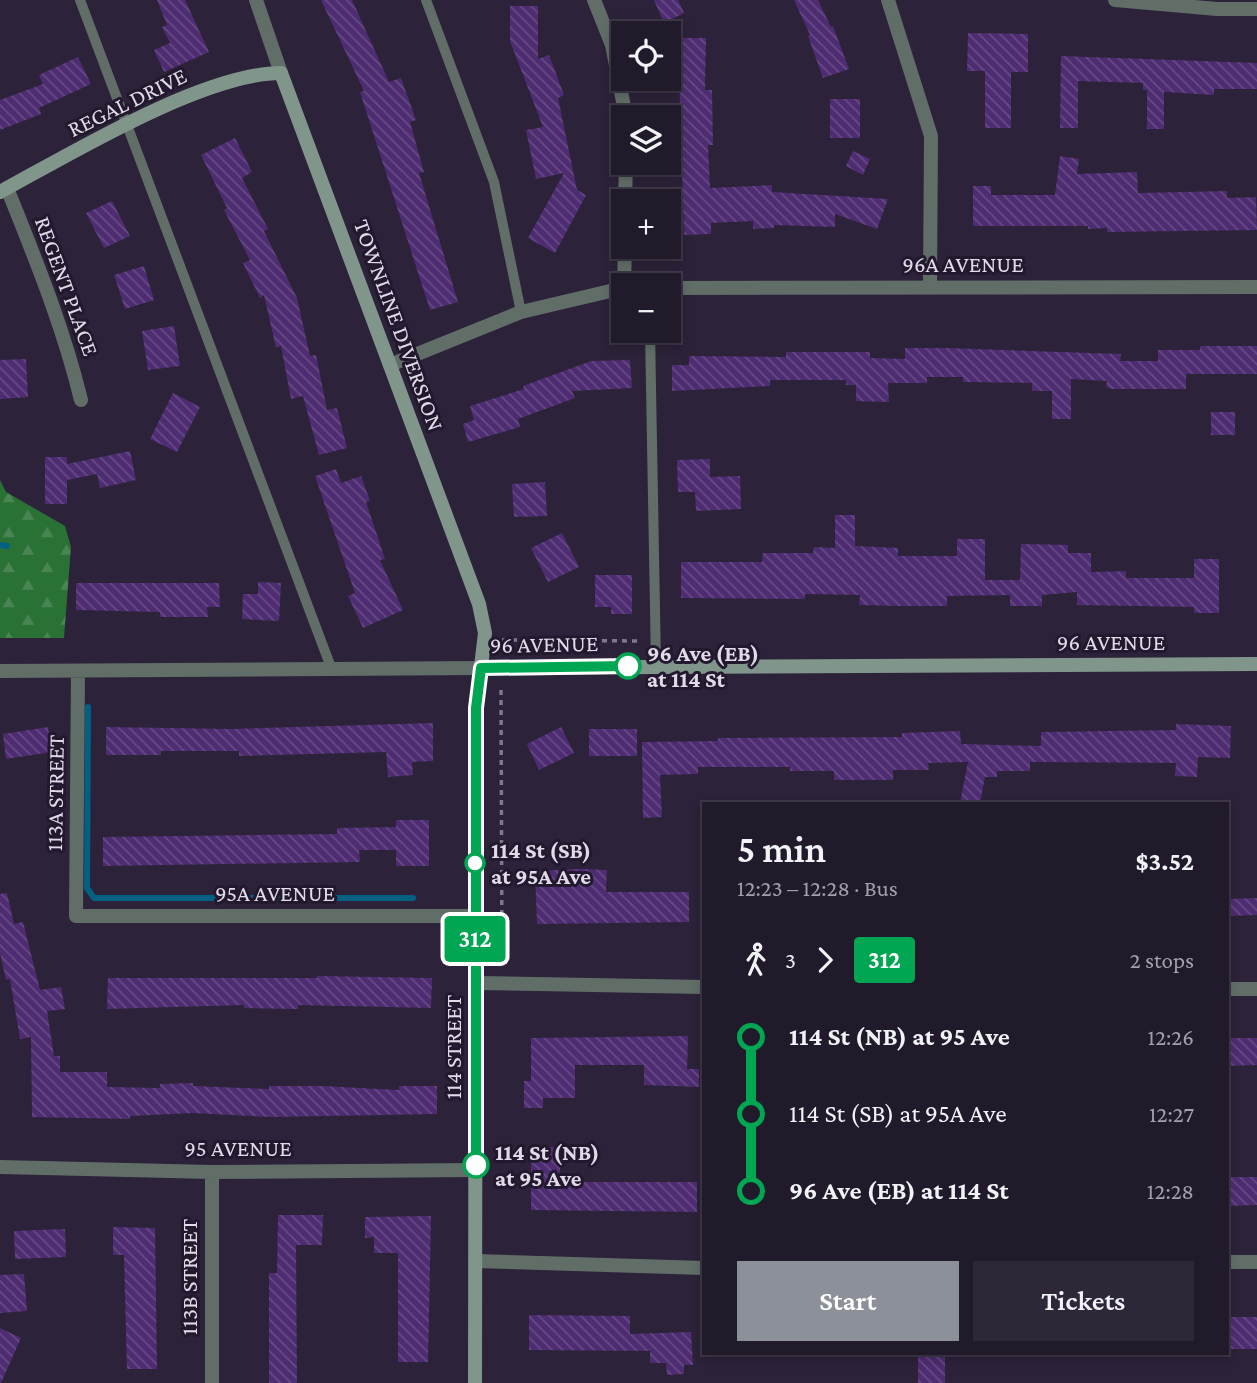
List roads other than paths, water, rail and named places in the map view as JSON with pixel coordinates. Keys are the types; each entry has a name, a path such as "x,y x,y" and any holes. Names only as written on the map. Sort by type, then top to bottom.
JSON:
{"street":[{"name":"TOWNLINE DIVERSION","path":"256,0 479,604 484,642 481,668"},
{"path":"594,0 612,45 624,105"},
{"path":"888,0 931,136 930,286"},
{"path":"1115,0 1217,9 1257,9"},
{"name":"REGAL DRIVE","path":"3,190 127,125 206,89 242,78 281,73"},
{"name":"REGENT PLACE","path":"3,190 59,320 81,400"},
{"name":"96A AVENUE","path":"681,288 1257,287"},
{"path":"390,365 521,312 611,290"},
{"name":"96 AVENUE","path":"0,671 656,665 1257,664"},
{"name":"114 STREET","path":"475,1383 476,708 481,668"},
{"name":"113A STREET","path":"76,916 78,671"},
{"name":"95A AVENUE","path":"76,916 475,916"},
{"path":"475,983 702,987"},
{"path":"1229,989 1257,989"},
{"name":"95 AVENUE","path":"0,1167 212,1172 476,1170"},
{"name":"113B STREET","path":"212,1172 212,1383"},
{"path":"475,1261 702,1268"},
{"path":"1229,1262 1257,1262"}],"lane":[{"path":"80,0 332,670"},
{"path":"426,0 494,182 521,312"},
{"path":"650,343 656,665"}],"waterway":[{"path":"0,545 7,546"},
{"path":"88,707 87,888 94,898 413,898"}],"place":[{"name":"96 Ave (EB) at 114 St","path":"628,666"},
{"name":"114 St (SB) at 95A Ave","path":"475,863"},
{"name":"114 St (NB) at 95 Ave","path":"476,1165"}]}
